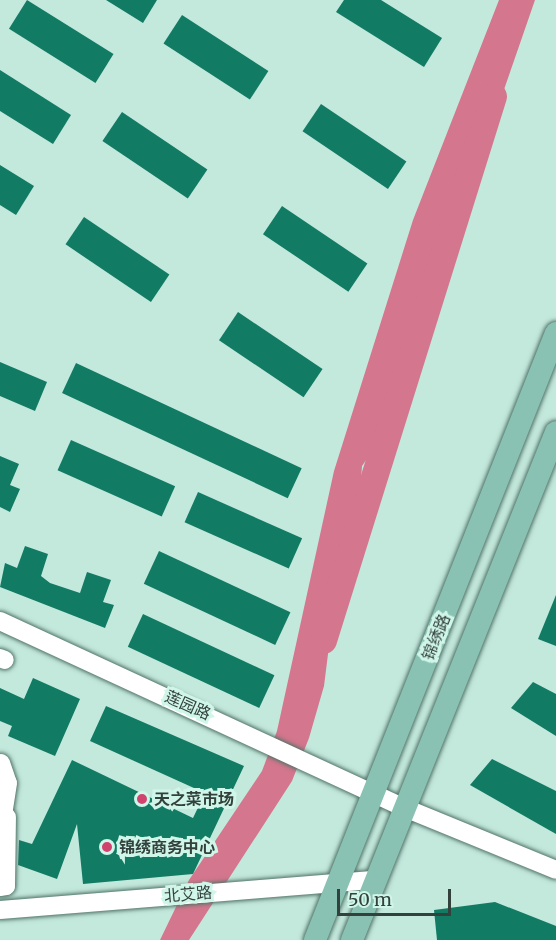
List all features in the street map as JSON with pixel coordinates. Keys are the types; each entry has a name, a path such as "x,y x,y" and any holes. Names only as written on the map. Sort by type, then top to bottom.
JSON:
{"main road":[{"name":"锦绣路","path":"315,940 556,333"},
{"path":"352,940 556,432"}],"street":[{"name":"莲园路","path":"0,621 269,741 374,794"},
{"path":"0,762 8,783 3,824 6,886 0,887"},
{"path":"374,794 556,870"},
{"name":"北艾路","path":"0,910 376,880"}],"shaded area":[{"path":"499,0 535,0 499,104 483,128 390,425 362,466 357,532 334,606 324,686 309,738 292,781 189,940 160,940 189,880 262,771 277,731 334,471 413,220"}],"building":[{"path":"27,0 114,54 95,83 9,29"},
{"path":"106,0 157,0 143,23"},
{"path":"344,0 381,0 442,38 424,67 336,12"},
{"path":"182,15 268,71 250,100 163,44"},
{"path":"0,70 71,115 53,144 0,111"},
{"path":"321,104 406,162 388,189 303,131"},
{"path":"122,112 207,170 188,199 102,141"},
{"path":"0,165 34,186 16,215 0,205"},
{"path":"282,206 367,264 348,292 263,234"},
{"path":"84,217 169,275 151,302 66,244"},
{"path":"238,312 323,369 304,397 219,340"},
{"path":"0,362 47,382 35,411 0,396"},
{"path":"76,363 302,468 288,498 62,393"},
{"path":"71,440 175,486 162,517 58,470"},
{"path":"0,456 19,464 10,485 20,489 10,512 0,507"},
{"path":"198,492 302,538 289,569 185,522"},
{"path":"25,546 48,554 41,576 50,583 80,593 87,572 111,580 103,602 114,605 105,628 0,587 5,563 17,568"},
{"path":"159,551 290,612 275,645 144,584"},
{"path":"556,595 556,646 538,639"},
{"path":"143,614 274,675 259,708 128,647"},
{"path":"33,678 80,699 55,756 8,736 12,726 0,721 0,688 24,699"},
{"path":"533,682 556,694 556,736 511,708"},
{"path":"106,706 244,766 193,874 83,884 77,824 57,879 18,865 19,840 32,844 72,760 193,818 205,793 90,741"},
{"path":"492,759 556,791 556,834 470,785"},
{"path":"495,902 556,926 556,940 437,940 434,910"}],"waterway":[{"path":"323,640 493,96"}],"place":[{"name":"天之菜市场","path":"142,799"},
{"name":"锦绣商务中心","path":"107,847"}]}
